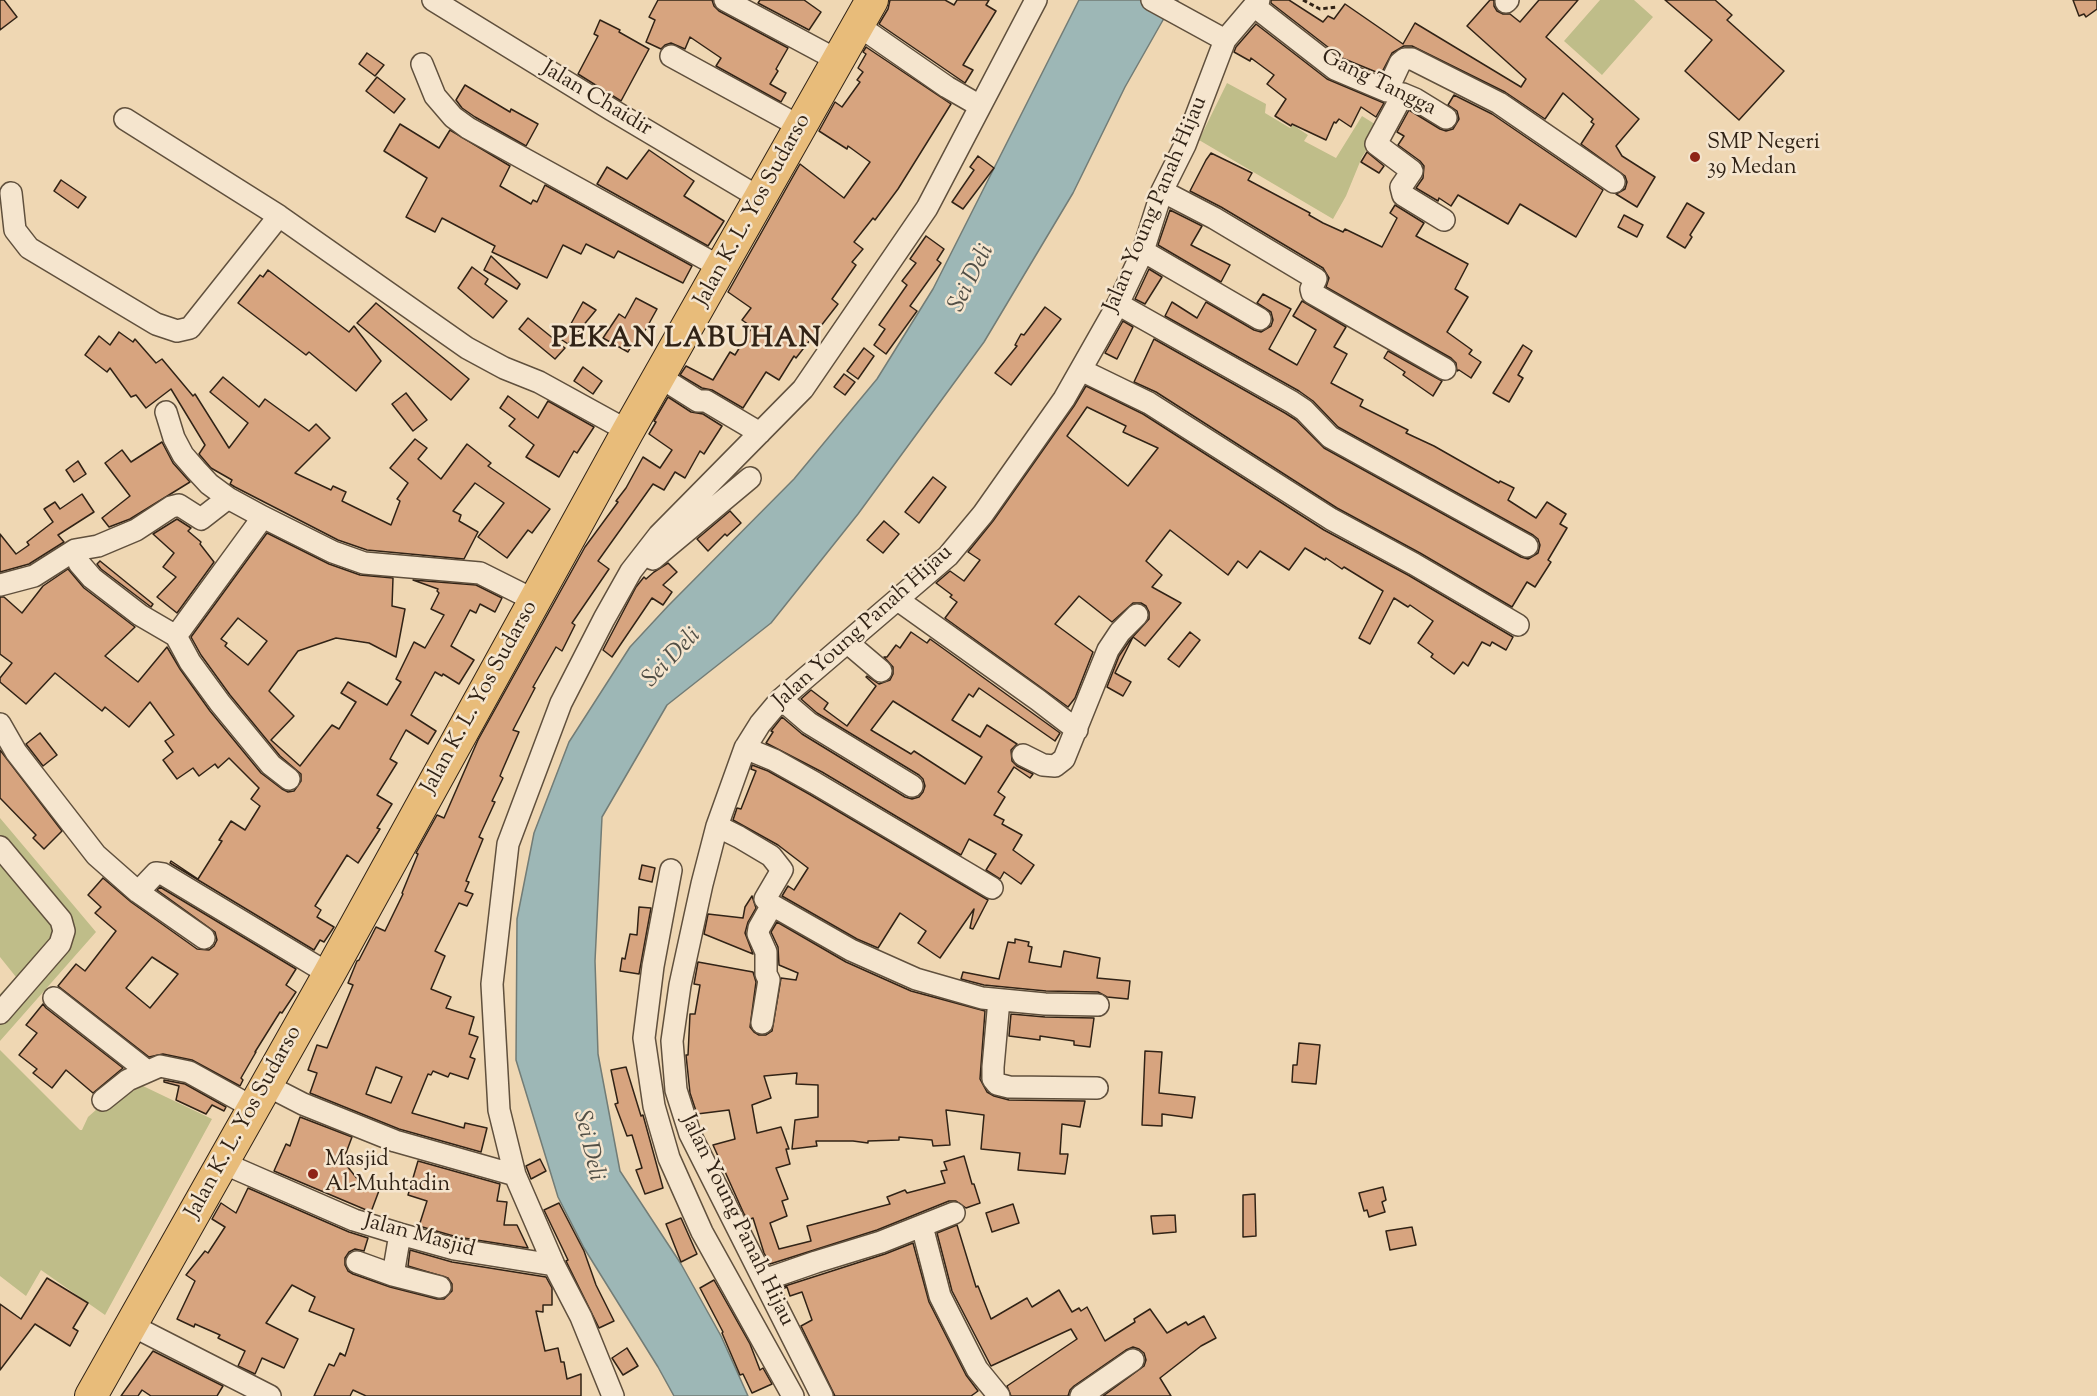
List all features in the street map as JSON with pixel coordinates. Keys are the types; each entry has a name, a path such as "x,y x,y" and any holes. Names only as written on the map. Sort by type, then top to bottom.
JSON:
{"highway":[{"name":"Jalan K. L. Yos Sudarso","path":"91,1396 329,974 628,431 866,13"}],"street":[{"name":"Jalan Chaidir","path":"432,0 612,111 760,198"},
{"path":"726,0 839,61"},
{"path":"613,1396 581,1317 554,1265 515,1176 499,1110 492,984 504,863 516,820 561,703 631,571 659,535 803,389 927,208 1036,0"},
{"path":"1152,0 1219,37"},
{"name":"Jalan Young Panah Hijau","path":"822,1396 690,1134 676,1090 672,1041 680,985 717,826 745,748 760,724 781,699 898,600 967,536 1064,399 1118,304 1143,251 1162,191 1185,145 1219,37 1256,3"},
{"name":"Gang Tangga","path":"1256,3 1335,69 1395,92 1446,118"},
{"path":"866,13 947,87 980,106"},
{"path":"671,56 801,127"},
{"path":"1444,220 1403,195 1401,188 1412,171 1376,144 1395,92 1400,63 1405,59 1412,60 1499,104 1614,182"},
{"path":"422,64 435,96 453,117 468,128 722,268"},
{"path":"125,118 279,216 467,348 504,368 539,382 628,431"},
{"path":"1162,191 1214,218 1316,279 1311,289 1312,293 1445,369"},
{"path":"11,193 15,230 28,248 156,324 177,331 190,328 279,216"},
{"path":"1143,251 1260,319"},
{"path":"1118,304 1293,402 1330,437 1527,546"},
{"path":"1082,370 1149,403 1331,519 1518,625"},
{"path":"660,377 698,401 706,401 760,433"},
{"path":"166,412 174,438 183,455 209,484 228,498 263,517 333,552 364,563 480,573 534,600"},
{"path":"622,588 750,478"},
{"path":"0,585 34,576 75,550 98,546 136,530 175,505 180,505 201,519 228,498"},
{"path":"176,636 263,517"},
{"path":"75,550 79,563 92,578 140,615 176,636 190,662 220,703 271,765 289,779"},
{"path":"898,600 1077,730"},
{"path":"1023,755 1043,765 1055,766 1064,759 1108,650 1120,632 1137,615"},
{"path":"848,643 881,671"},
{"path":"781,699 809,723 912,786"},
{"path":"0,724 16,752 96,855 138,892 204,938"},
{"path":"745,748 774,760 992,888"},
{"path":"717,826 771,856 782,870 765,899 851,950 916,980 982,998 1046,1004 1098,1005"},
{"path":"0,847 61,920 64,931 60,944 0,1013"},
{"path":"671,870 653,966 644,1038 654,1106 669,1158 702,1232 793,1396"},
{"path":"138,892 151,876 156,873 164,874 329,974"},
{"path":"762,1023 769,980 766,974 765,952 758,934 772,905"},
{"path":"54,998 147,1071"},
{"path":"999,999 993,1067 993,1079 997,1084 1009,1087 1097,1088"},
{"path":"104,1100 128,1080 160,1066 189,1072 260,1097 303,1104 395,1141 515,1176"},
{"name":"Jalan Masjid","path":"223,1163 354,1220 454,1249 554,1265"},
{"path":"764,1280 880,1242 954,1213"},
{"path":"922,1226 940,1296 977,1369 999,1396"},
{"path":"393,1275 400,1234"},
{"path":"357,1262 393,1275 440,1287"},
{"path":"131,1325 270,1396"},
{"path":"1082,1396 1133,1360"}],"path":[{"path":"1304,0 1320,9 1337,7"}],"shaded area":[{"path":"1600,0 1634,0 1653,17 1602,75 1564,41"},
{"path":"1227,83 1266,104 1265,113 1290,128 1293,125 1308,135 1304,141 1336,158 1362,116 1381,128 1362,157 1346,196 1333,219 1199,140"},
{"path":"0,818 96,932 0,1041 0,1019 68,944 0,840"},
{"path":"0,853 51,915 57,936 0,1006 0,994 16,977 0,957"},
{"path":"0,1050 80,1130 88,1117 97,1109 143,1086 212,1119 105,1315 41,1270 26,1296 0,1276"}],"water":[{"name":"Sei Deli","path":"1079,0 1178,0 1163,20 1125,87 1073,193 984,342 858,514 771,623 667,705 602,817 595,961 598,1054 620,1171 681,1264 721,1336 748,1396 674,1396 584,1248 558,1197 516,1060 517,919 534,833 569,742 630,647 794,479 877,379 933,289"}],"building":[{"path":"0,0 4,0 17,17 0,30"},
{"path":"658,0 712,0 719,11 788,48 770,84 786,93 781,102 716,66 721,58 690,37 685,49 671,43 661,49 646,42 655,20 649,17"},
{"path":"760,0 804,0 821,12 809,30 758,3"},
{"path":"890,0 945,0 954,5 957,0 989,0 986,5 996,11 963,65 973,70 965,83 879,24 888,9"},
{"path":"1271,0 1289,0 1323,22 1328,16 1334,19 1345,4 1403,44 1415,23 1521,87 1526,79 1467,26 1490,0 1494,0 1497,11 1510,14 1520,22 1539,0 1578,0 1546,37 1639,119 1616,146 1622,156 1655,177 1637,207 1616,194 1625,189 1627,182 1625,176 1581,144 1594,124 1591,122 1593,119 1563,93 1545,119 1505,92 1412,46 1404,46 1392,53 1381,74 1342,58 1271,3"},
{"path":"1665,0 1715,0 1732,15 1727,20 1784,71 1739,120 1685,71 1712,40"},
{"path":"2073,0 2097,0 2097,9 2086,17 2084,14 2079,16"},
{"path":"600,20 649,49 621,101 578,74 598,36 594,34"},
{"path":"1256,24 1327,79 1384,103 1376,117 1361,107 1351,127 1339,119 1336,123 1334,122 1326,140 1292,124 1291,126 1275,116 1286,99 1267,84 1274,75 1251,58 1250,61 1234,52"},
{"path":"866,47 951,104 898,189 875,220 873,218 854,242 863,249 852,262 856,265 832,299 838,304 796,358 794,356 779,380 766,372 743,408 680,375 686,366 713,380 730,352 735,355 752,327 742,320 751,308 728,292 800,164 844,198 870,162 848,146 847,149 819,131 835,102 842,107 860,82 857,80 863,72 858,68 866,54 863,52"},
{"path":"367,53 384,65 375,76 359,64"},
{"path":"377,77 405,99 394,113 366,91"},
{"path":"465,85 510,112 511,109 538,124 526,146 462,108 456,100"},
{"path":"1454,95 1492,114 1603,190 1576,237 1520,204 1508,224 1458,195 1451,206 1416,188 1423,178 1424,166 1398,145 1404,136 1397,132 1409,110 1440,129 1446,131 1453,129 1459,119 1457,111 1448,105"},
{"path":"400,124 439,148 450,130 510,166 500,186 531,204 533,200 537,202 545,185 692,266 683,283 618,251 614,258 586,244 581,254 563,245 547,278 492,252 495,246 442,218 435,232 406,217 427,178 384,151"},
{"path":"649,150 694,181 684,196 724,221 708,246 597,184 607,167 627,179"},
{"path":"1367,152 1384,166 1379,173 1361,162"},
{"path":"1211,153 1252,173 1248,180 1310,213 1309,215 1323,223 1343,232 1345,229 1382,247 1397,218 1390,213 1395,205 1424,223 1416,236 1468,264 1455,289 1468,297 1447,332 1472,350 1469,354 1481,362 1471,378 1457,371 1456,363 1451,358 1326,287 1329,278 1323,268 1190,191"},
{"path":"978,156 994,168 963,209 952,202 974,170 970,167"},
{"path":"61,180 86,197 78,208 54,191"},
{"path":"1687,203 1704,213 1690,235 1692,237 1685,248 1667,237"},
{"path":"1170,210 1202,226 1191,245 1230,265 1221,282 1158,245"},
{"path":"1624,215 1643,225 1637,237 1618,227"},
{"path":"926,236 944,249 937,260 941,263 910,306 917,311 886,354 874,345 885,329 879,325 907,285 902,281 916,263 910,259"},
{"path":"491,256 520,284 517,289 484,270"},
{"path":"472,267 488,279 485,284 507,301 493,318 458,288"},
{"path":"1149,269 1162,277 1145,304 1135,299"},
{"path":"268,270 349,332 354,326 381,361 356,391 309,352 306,355 238,303 260,275 263,277"},
{"path":"1263,294 1291,309 1269,349 1297,365 1316,330 1293,316 1302,301 1346,327 1334,347 1347,354 1331,383 1363,400 1360,406 1408,430 1406,433 1434,446 1499,483 1500,481 1514,488 1508,500 1536,518 1547,502 1566,514 1560,524 1567,528 1548,560 1551,562 1535,587 1527,582 1512,607 1337,508 1156,392 1134,382 1154,339 1296,420 1324,448 1521,557 1528,559 1538,553 1540,545 1538,539 1533,535 1338,427 1313,401 1299,391 1165,316 1172,302 1197,318 1206,302 1261,332 1271,326 1273,320 1271,312 1257,303"},
{"path":"636,298 657,309 636,347 632,345 628,352 603,338 619,314 625,318"},
{"path":"583,302 596,310 568,344 562,340"},
{"path":"376,303 469,379 451,400 357,323"},
{"path":"1045,307 1061,319 1011,385 995,373 1017,346 1015,345 1021,334 1024,335"},
{"path":"528,318 565,348 555,359 519,329"},
{"path":"1123,321 1133,327 1117,359 1105,353"},
{"path":"119,332 133,342 135,339 156,363 162,359 193,396 195,394 229,448 248,423 210,392 223,377 259,407 265,399 309,431 316,424 330,438 295,473 331,490 333,486 346,492 342,501 391,525 400,501 397,499 408,483 390,468 415,439 427,448 418,459 441,479 467,444 491,463 488,466 550,509 532,533 528,530 507,558 478,537 504,503 475,483 453,511 461,515 459,521 478,532 464,559 367,550 338,540 235,487 230,484 232,480 211,468 199,454 205,445 171,389 146,408 136,395 131,397 110,368 107,372 85,355 99,336 110,345"},
{"path":"1523,345 1532,351 1518,375 1523,378 1509,402 1493,393"},
{"path":"864,348 874,356 858,379 847,371"},
{"path":"1388,351 1442,381 1433,396 1403,375 1405,372 1384,358"},
{"path":"583,367 602,381 593,394 574,381"},
{"path":"844,374 855,382 845,395 834,387"},
{"path":"1086,386 1143,414 1324,530 1408,575 1513,637 1506,650 1492,642 1490,646 1482,642 1468,666 1463,662 1454,674 1431,657 1433,654 1418,643 1433,621 1410,605 1408,607 1394,598 1370,644 1359,638 1383,591 1344,567 1342,569 1305,548 1289,570 1260,551 1247,568 1238,561 1228,575 1170,530 1146,561 1162,575 1152,587 1181,603 1145,646 1133,637 1115,673 1131,682 1123,696 1107,687 1119,656 1130,640 1149,619 1146,606 1133,603 1112,622 1079,596 1055,624 1093,652 1075,698 1068,707 945,618 957,602 950,597 952,595 936,583 950,571 964,581 980,560 968,552 993,521","holes":["1087,407 1126,426 1123,432 1158,448 1128,486 1067,436"]},
{"path":"406,393 427,420 413,431 392,404"},
{"path":"508,396 538,418 548,401 594,427 577,453 574,451 559,477 526,457 534,445 509,426 515,419 500,408"},
{"path":"668,397 691,412 703,414 722,426 704,454 700,451 685,478 675,472 664,490 653,484 598,561 609,569 572,623 575,625 562,651 556,647 533,687 535,688 513,730 519,732 500,776 503,778 479,837 483,839 466,881 469,882 465,891 473,894 467,906 459,903 435,951 445,956 431,989 451,997 446,1008 474,1017 469,1034 478,1037 470,1057 475,1059 468,1079 450,1073 448,1077 433,1071 431,1075 428,1074 412,1113 464,1128 465,1123 487,1128 481,1152 399,1129 310,1093 317,1073 308,1070 317,1045 327,1048 353,985 348,983 357,961 376,927 385,931 403,894 418,854 416,853 437,815 444,818 478,740 585,547 618,502 616,501 643,457 660,468 672,450 649,434 656,422 654,421","holes":["376,1067 402,1077 391,1103 366,1094"]},
{"path":"162,442 173,463 190,482 130,519 109,527 102,518 130,496 105,463 122,450 131,462"},
{"path":"78,461 86,474 74,482 66,470"},
{"path":"933,477 946,487 919,523 905,512"},
{"path":"82,494 94,512 58,535 64,542 29,564 0,572 0,534 16,554 29,545 27,542 53,522 44,509 55,502 60,509"},
{"path":"730,511 741,523 727,536 725,534 708,551 697,539"},
{"path":"177,519 191,528 188,531 201,542 200,544 214,562 177,613 157,597 176,577 163,567 174,553 153,534"},
{"path":"884,521 899,534 883,553 867,540"},
{"path":"267,533 329,564 360,575 393,578 392,606 405,609 396,657 369,643 336,638 298,651 269,691 294,716 271,740 300,766 332,725 339,729 356,702 341,693 348,682 387,705 401,682 396,679 414,642 425,648 444,615 431,609 439,593 438,589 413,580 476,585 502,598 495,612 480,604 476,613 470,610 451,646 474,660 459,684 435,672 411,715 436,731 428,744 406,730 390,759 397,763 377,795 392,804 377,828 380,829 358,863 347,855 315,906 321,910 317,917 334,927 324,942 320,940 314,950 170,863 171,861 198,879 222,841 219,840 231,821 245,830 260,806 251,799 259,788 229,758 218,768 215,764 199,776 193,768 177,779 163,760 173,752 165,741 174,735 150,702 129,727 105,707 102,711 55,673 26,704 0,682 0,678 12,663 0,654 0,597 4,597 22,613 43,586 68,569 84,588 135,627 105,656 138,682 167,647 210,711 261,773 282,789 288,792 294,791 301,781 301,774 280,756 230,695 191,637","holes":["238,618 267,641 248,665 225,646 227,643 221,639"]},
{"path":"100,561 153,604 151,607 101,569 97,564"},
{"path":"668,563 677,572 663,585 672,592 663,605 652,598 612,657 603,650 636,587 644,577 646,579"},
{"path":"911,632 927,643 930,639 1060,733 1055,741 979,688 973,697 969,694 952,720 980,737 987,725 1017,744 1011,750 1012,761 1033,774 1030,778 1014,767 998,792 1005,797 994,815 1004,820 1002,824 1022,835 1013,850 1034,865 1021,884 1004,872 1000,879 986,870 996,854 969,839 961,855 822,772 766,743 773,732 771,731 782,717 802,734 905,797 912,799 919,797 925,786 919,775 817,713 801,699 811,690 828,703 824,709 847,726 876,686 866,677 879,684 890,680 893,667 884,657 887,657 896,645 900,648","holes":["893,701 982,757 965,784 914,751 911,754 871,730"]},
{"path":"1190,632 1200,640 1179,667 1168,659"},
{"path":"40,733 57,755 43,766 26,744"},
{"path":"0,750 62,831 44,849 33,838 36,835 0,798"},
{"path":"752,765 768,771 809,794 988,900 973,929 970,928 974,909 940,958 918,943 926,931 900,913 878,948 857,939 782,896 788,886 794,890 808,868 778,845 733,820 737,808 741,809 756,771 751,769"},
{"path":"642,865 655,868 652,882 639,879"},
{"path":"103,878 131,902 197,949 209,950 214,946 217,940 215,932 157,890 160,887 296,969 286,985 296,992 282,1013 280,1012 255,1052 241,1078 243,1080 240,1086 192,1060 163,1054 149,1057 58,986 76,964 85,971 116,931 95,913 101,907 88,895","holes":["152,957 178,974 150,1008 126,988"]},
{"path":"752,896 756,908 745,933 753,954 704,934 708,914 743,918 745,907"},
{"path":"639,907 651,908 639,974 620,971 630,934 637,935"},
{"path":"777,922 846,962 911,991 985,1011 980,1079 987,1092 1009,1100 1085,1101 1080,1127 1062,1124 1060,1154 1068,1154 1065,1174 1018,1170 1020,1153 981,1149 984,1115 946,1110 950,1145 933,1146 932,1140 899,1137 899,1140 868,1141 868,1143 816,1141 817,1146 792,1149 795,1120 818,1117 818,1085 796,1084 797,1073 764,1076 771,1098 752,1105 757,1133 781,1127 789,1149 786,1149 790,1164 776,1168 788,1199 782,1201 787,1216 770,1223 779,1249 811,1241 807,1226 890,1204 887,1197 905,1190 907,1193 945,1183 941,1171 947,1170 944,1162 964,1156 980,1203 966,1208 956,1201 949,1201 877,1230 770,1264 764,1253 753,1218 748,1220 744,1214 713,1145 735,1139 729,1110 697,1114 690,1093 686,1055 688,1055 690,1014 695,1014 700,985 694,984 698,962 753,972 756,982 750,1027 759,1035 766,1035 772,1031 781,978 796,980 798,973 779,965 778,947 771,932"},
{"path":"1015,939 1029,942 1028,946 1032,947 1029,962 1061,967 1064,951 1100,958 1097,978 1130,981 1128,999 1107,997 1098,992 1046,991 984,985 961,979 963,972 999,979 1008,942 1015,943"},
{"path":"43,1004 123,1068 93,1093 66,1070 52,1088 33,1073 37,1069 19,1055 37,1033 26,1025"},
{"path":"1011,1014 1094,1018 1090,1047 1074,1045 1074,1041 1040,1036 1040,1040 1009,1036"},
{"path":"1299,1043 1320,1045 1316,1084 1292,1082 1293,1065 1297,1065"},
{"path":"1145,1051 1162,1052 1159,1093 1195,1097 1192,1118 1162,1114 1162,1126 1142,1125"},
{"path":"626,1067 641,1116 643,1115 663,1188 645,1194 636,1170 642,1168 632,1135 627,1136 615,1104 618,1103 611,1070"},
{"path":"164,1080 185,1084 226,1107 224,1111 212,1105 206,1114 176,1100 179,1086 164,1082"},
{"path":"300,1117 352,1137 343,1161 363,1186 364,1182 380,1188 371,1212 274,1171 286,1144 290,1146"},
{"path":"540,1159 546,1171 531,1179 526,1166"},
{"path":"418,1161 500,1184 497,1201 507,1202 504,1225 517,1225 528,1248 457,1237 419,1226 427,1201 408,1195"},
{"path":"1383,1187 1386,1200 1382,1202 1385,1212 1369,1217 1367,1210 1364,1211 1359,1193"},
{"path":"248,1188 368,1238 364,1251 355,1249 349,1252 345,1258 345,1265 353,1274 390,1287 437,1299 444,1299 452,1291 452,1284 448,1278 408,1266 410,1250 452,1262 546,1277 552,1288 552,1305 543,1305 543,1312 536,1311 545,1351 558,1348 561,1362 564,1362 567,1379 581,1374 581,1396 366,1396 353,1390 350,1396 314,1396 329,1364 334,1366 340,1353 345,1356 354,1329 309,1311 315,1297 292,1285 266,1323 298,1339 284,1368 262,1358 255,1374 238,1366 245,1351 218,1338 220,1335 177,1319 195,1281 186,1275 205,1251 208,1253 225,1227 212,1219 221,1203 236,1213"},
{"path":"1255,1194 1256,1236 1243,1237 1243,1195"},
{"path":"559,1203 584,1251 596,1285 614,1321 599,1328 544,1210"},
{"path":"1013,1204 1019,1223 992,1232 986,1213"},
{"path":"1175,1215 1176,1232 1153,1234 1151,1216"},
{"path":"681,1218 697,1254 681,1262 666,1224"},
{"path":"957,1225 976,1287 978,1286 991,1319 1027,1298 1032,1307 1059,1290 1072,1312 1079,1308 1081,1311 1087,1307 1105,1341 1135,1322 1134,1319 1150,1309 1167,1333 1186,1322 1188,1325 1204,1316 1216,1338 1201,1346 1160,1378 1171,1396 1103,1396 1144,1366 1146,1360 1144,1353 1133,1347 1074,1386 1068,1396 1011,1396 1007,1386 1077,1339 1071,1329 991,1366 952,1291 937,1233"},
{"path":"1412,1227 1416,1245 1390,1250 1386,1231"},
{"path":"913,1243 929,1302 966,1375 978,1391 971,1396 835,1396 801,1326 812,1320 802,1292 790,1296 787,1287 782,1289 782,1287"},
{"path":"47,1278 88,1303 73,1328 78,1331 70,1346 35,1324 0,1370 0,1304 21,1319"},
{"path":"714,1280 750,1344 760,1370 763,1368 772,1384 752,1393 743,1374 740,1375 723,1332 700,1288"},
{"path":"627,1348 638,1366 623,1375 612,1358"},
{"path":"153,1351 223,1386 217,1396 151,1396 142,1390 138,1396 121,1396"}],"place":[{"name":"SMP Negeri 39 Medan","path":"1695,157"},
{"name":"Masjid Al-Muhtadin","path":"313,1174"}],"district":[{"name":"PEKAN LABUHAN","path":"687,341"}]}
